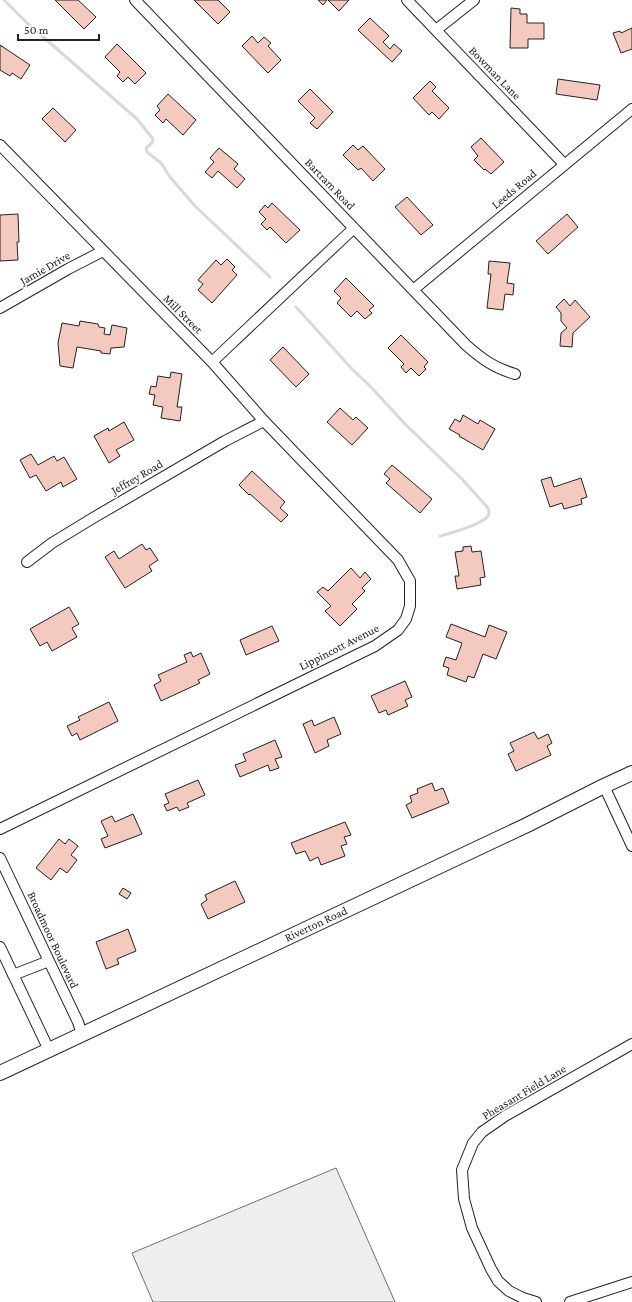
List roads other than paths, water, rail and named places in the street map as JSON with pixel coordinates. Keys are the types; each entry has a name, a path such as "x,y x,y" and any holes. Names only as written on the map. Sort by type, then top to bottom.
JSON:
{"main road":[{"name":"Riverton Road","path":"0,1074 527,825 632,773"}],"street":[{"name":"Bartram Road","path":"135,0 466,345 496,368 515,374"},
{"name":"Bowman Lane","path":"407,0 564,164"},
{"path":"436,30 474,0"},
{"name":"Leeds Road","path":"414,290 632,109"},
{"name":"Mill Street","path":"0,145 212,362"},
{"path":"212,362 354,228"},
{"name":"Jamie Drive","path":"0,308 102,251"},
{"name":"Lippincott Avenue","path":"0,829 375,646 398,630 406,619 410,606 410,581 398,560 264,421 212,362"},
{"name":"Jeffrey Road","path":"27,562 52,543 93,518 225,441 264,421"},
{"path":"604,786 632,846"},
{"name":"Broadmoor Boulevard","path":"0,858 78,1022 82,1034"},
{"path":"0,947 49,1050"},
{"path":"13,975 49,961"},
{"name":"Pheasant Field Lane","path":"536,1302 523,1298 510,1291 498,1281 490,1269 472,1228 464,1199 462,1170 473,1143 482,1132 505,1116 632,1044"},
{"path":"570,1302 632,1282"}],"waterway":[{"path":"4,0 25,21 137,119 153,139 152,143 146,148 147,152 161,163 170,177 195,206 270,277"},
{"path":"296,307 352,369 405,424 462,479 488,508 489,515 478,523 440,536"}]}
